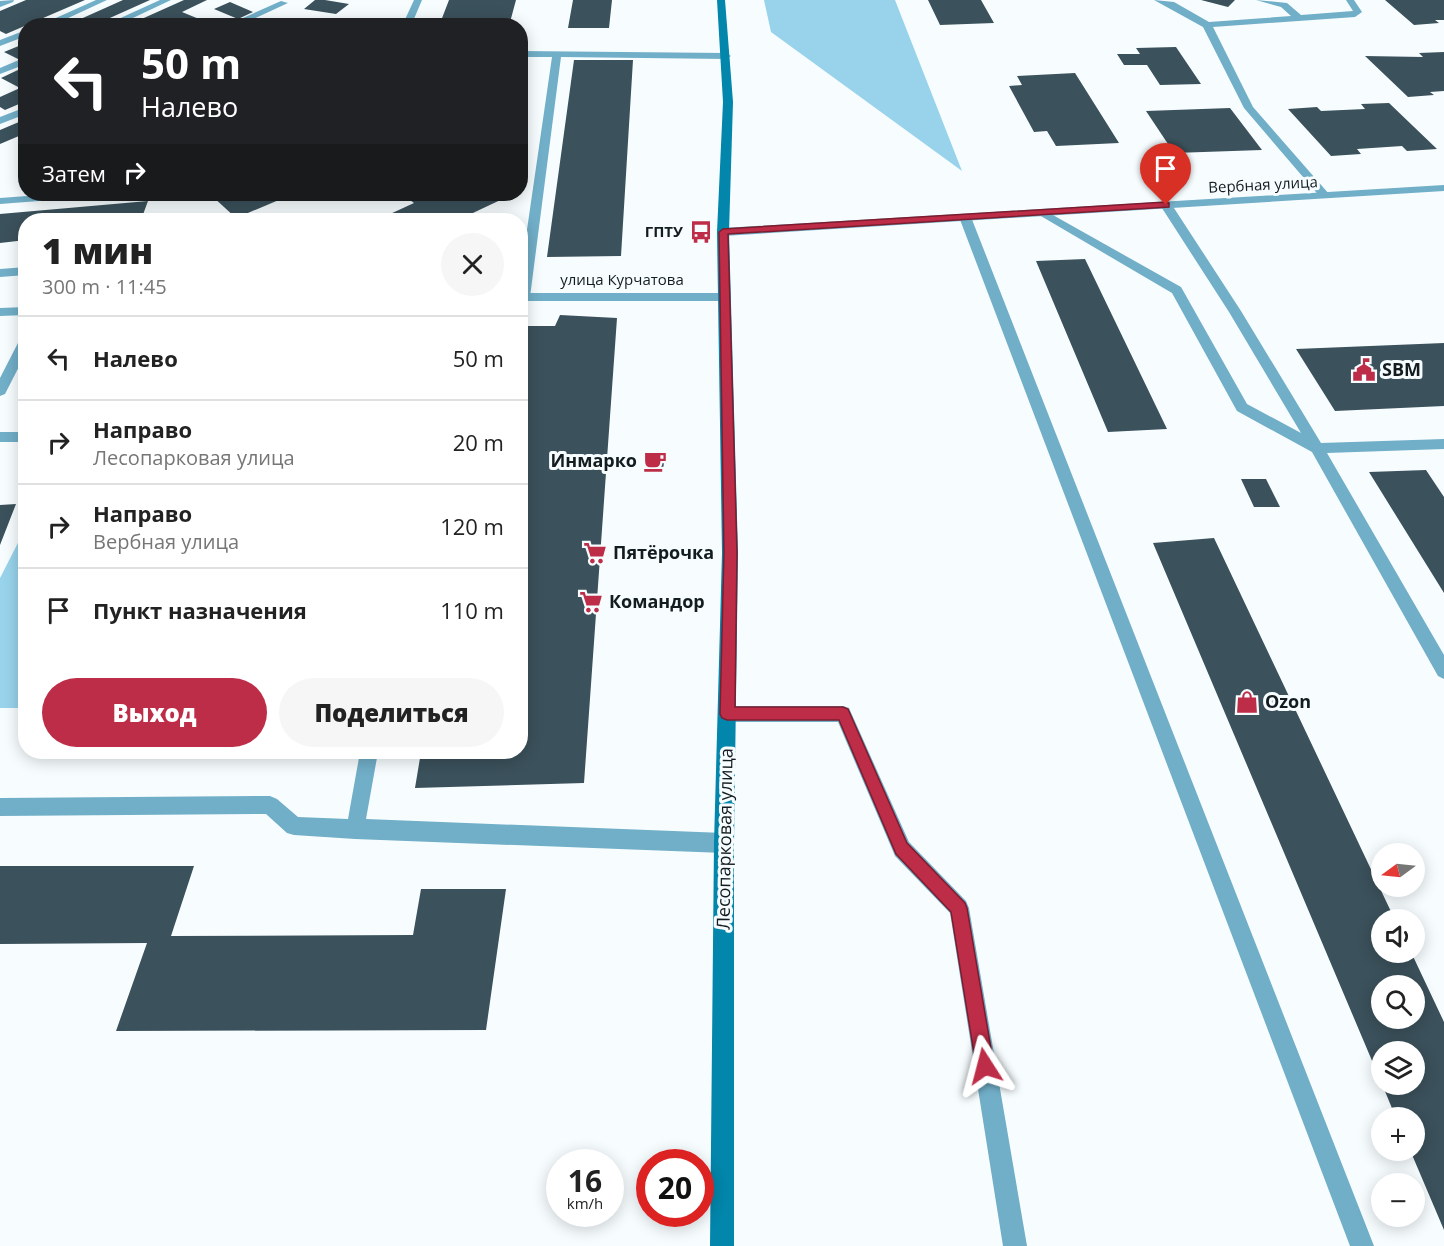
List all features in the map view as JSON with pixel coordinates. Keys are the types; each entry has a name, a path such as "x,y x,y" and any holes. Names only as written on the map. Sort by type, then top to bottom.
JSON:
{"main road":[{"name":"Лесопарковая улица","path":"722,0 728,102 723,232 730,553 724,843 722,1246"}],"street":[{"path":"0,4 10,0"},
{"path":"61,18 103,0"},
{"path":"125,18 167,0"},
{"path":"410,18 418,0"},
{"path":"1158,0 1172,4 1207,25 1249,108 1325,196"},
{"path":"1260,0 1288,7 1300,19"},
{"path":"1207,25 1355,14 1358,12 1350,0"},
{"path":"248,18 284,3"},
{"path":"0,44 18,36"},
{"path":"528,54 726,56"},
{"path":"528,255 557,54"},
{"path":"0,71 18,63"},
{"path":"0,121 18,113"},
{"name":"Вербная улица","path":"723,232 1444,188"},
{"path":"0,201 18,200"},
{"path":"1166,205 1235,311 1317,448 1444,671"},
{"path":"1040,212 1176,290 1242,407 1317,448 1444,444"},
{"path":"965,217 1362,1246"},
{"path":"0,273 18,272"},
{"name":"улица Курчатова","path":"528,297 724,297"},
{"path":"0,312 18,311"},
{"path":"0,391 18,355"},
{"path":"0,437 18,437"},
{"path":"727,714 843,714 902,849 959,908 1015,1246"},
{"path":"355,830 368,759"},
{"path":"0,807 270,805 294,826 724,843"}],"shaded area":[{"path":"764,0 895,0 962,171 771,32"},
{"path":"18,543 18,708 0,708 0,578"}],"building":[{"path":"26,0 85,0 43,18 18,18 18,29 6,34 0,31 0,11"},
{"path":"123,0 150,0 110,18 83,18"},
{"path":"184,0 207,0 182,12 197,18 144,18"},
{"path":"315,0 349,4 336,14 304,9"},
{"path":"449,0 516,0 511,18 442,18"},
{"path":"573,0 612,0 609,28 568,28"},
{"path":"928,0 981,0 994,23 940,25"},
{"path":"1201,0 1235,0 1228,7"},
{"path":"1385,0 1444,0 1444,20 1435,20 1439,23 1414,25"},
{"path":"230,2 253,12 236,18 214,9"},
{"path":"18,46 18,59 4,52"},
{"path":"1176,47 1201,84 1160,85 1147,65 1124,65 1117,54 1140,54 1136,48"},
{"path":"1444,52 1444,91 1430,92 1434,95 1408,97 1365,56 1423,57 1419,53"},
{"path":"574,60 633,60 621,256 547,257"},
{"path":"18,70 18,87 1,78"},
{"path":"1075,73 1119,143 1056,146 1047,131 1034,132 1009,86 1022,85 1017,76"},
{"path":"18,89 18,104 5,110 0,107 0,97"},
{"path":"1389,103 1437,149 1407,151 1402,146 1357,149 1361,154 1331,156 1288,109 1317,107 1321,111 1365,109 1361,104"},
{"path":"1230,108 1262,150 1174,153 1146,111"},
{"path":"18,122 18,136 0,144 0,130"},
{"path":"148,201 144,213 18,213 18,241 0,243 0,214"},
{"path":"217,201 276,201 248,213 231,213"},
{"path":"411,201 498,201 473,213 392,213 414,203"},
{"path":"1085,259 1167,429 1108,432 1036,261"},
{"path":"560,315 617,318 584,783 415,788 420,759 528,759 528,326 555,326"},
{"path":"1444,343 1444,406 1335,411 1296,349"},
{"name":"Инмарко","path":"647,451 665,451 663,472 645,471"},
{"path":"1426,470 1444,497 1444,593 1369,472"},
{"path":"1241,479 1266,479 1280,507 1254,507"},
{"path":"16,504 0,545 0,505"},
{"path":"1214,538 1371,869 1371,897 1384,897 1390,909 1371,909 1371,963 1416,963 1422,975 1371,975 1371,1029 1425,1029 1425,982 1444,1022 1444,1230 1425,1185 1425,1173 1420,1173 1415,1161 1425,1161 1425,1107 1391,1107 1387,1095 1425,1095 1425,1041 1371,1041 1371,1058 1153,543"},
{"path":"0,866 194,866 171,936 413,935 421,889 506,889 486,1030 116,1031 147,943 0,944"}],"place":[{"name":"ГПТУ","path":"701,232"},
{"name":"SBM","path":"1364,370"},
{"name":"Инмарко","path":"655,461"},
{"name":"Пятёрочка","path":"595,553"},
{"name":"Командор","path":"591,602"},
{"name":"Ozon","path":"1247,702"}],"route":[{"path":"985,1066 959,908 902,849 843,714 727,714 730,553 723,232 1166,205"}]}
